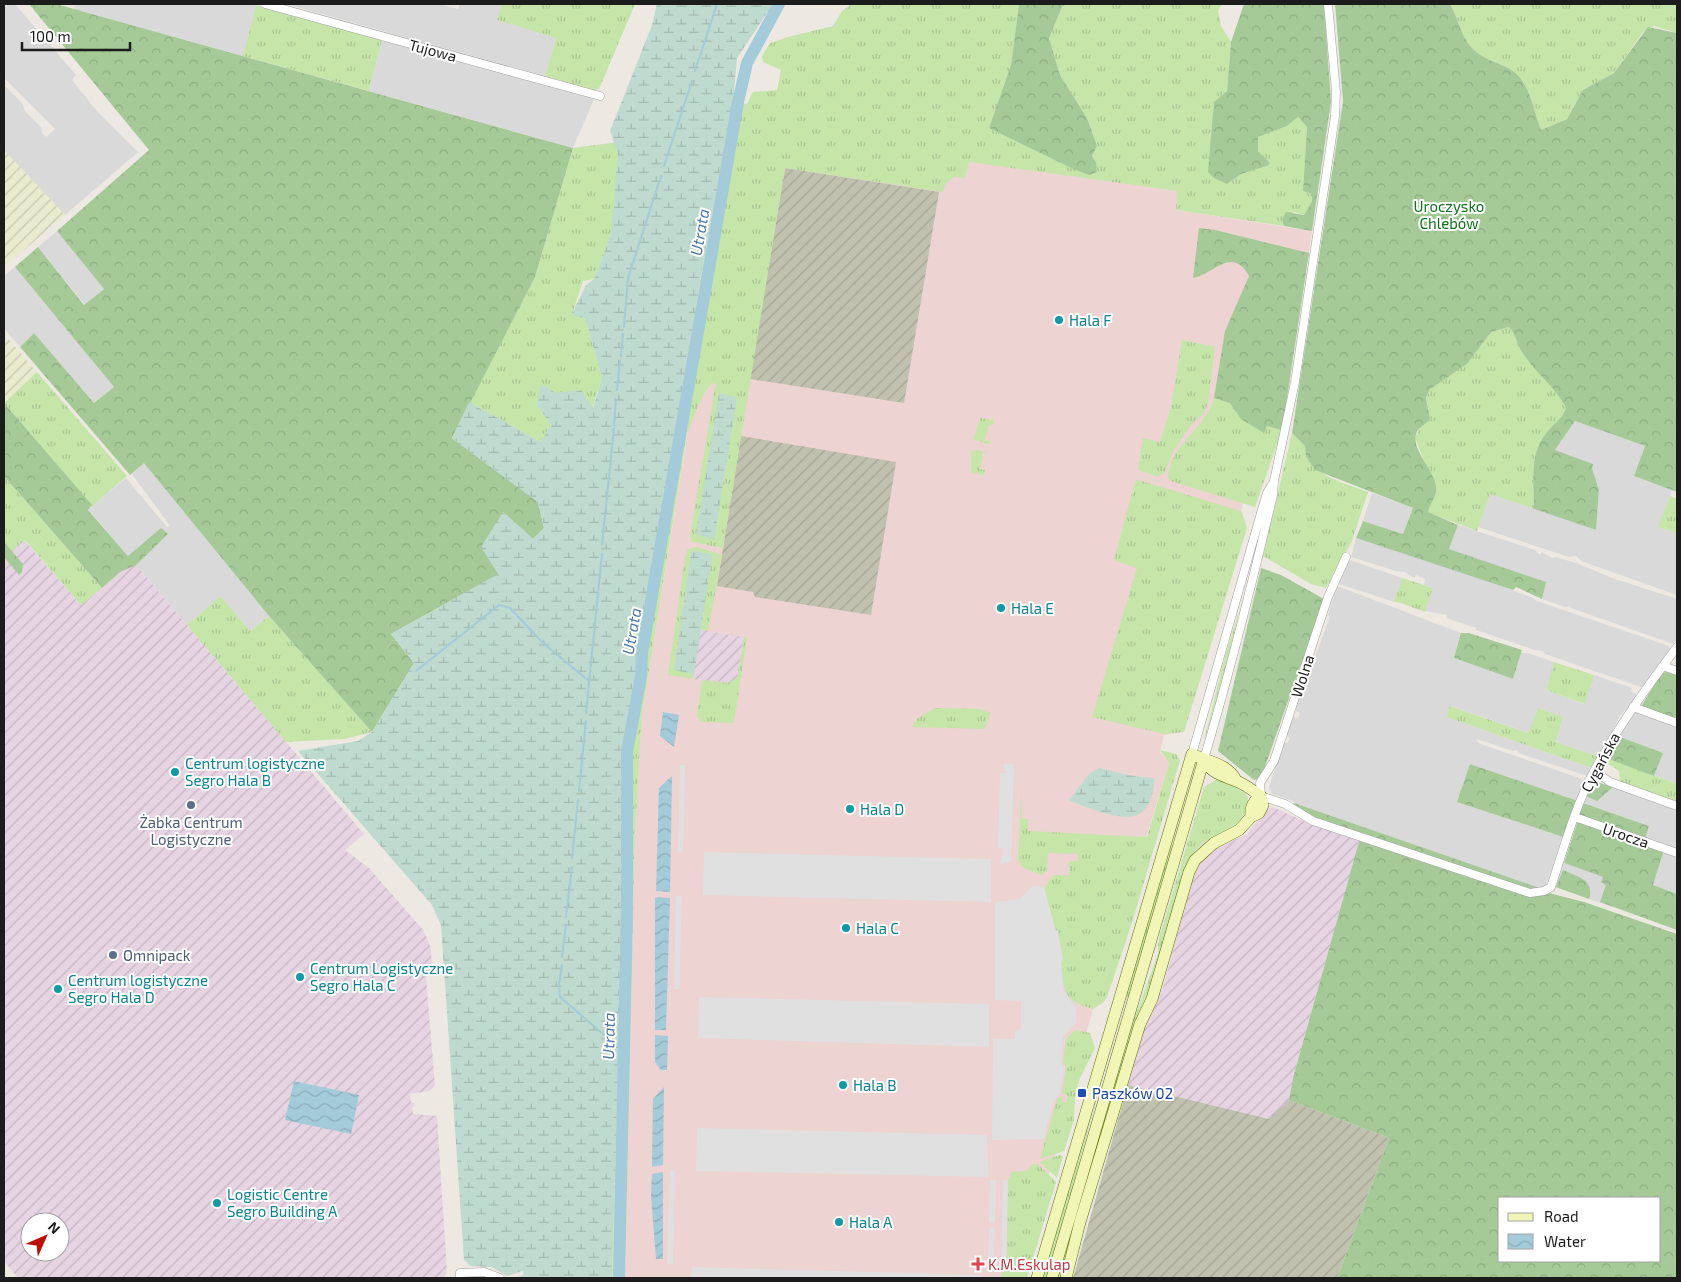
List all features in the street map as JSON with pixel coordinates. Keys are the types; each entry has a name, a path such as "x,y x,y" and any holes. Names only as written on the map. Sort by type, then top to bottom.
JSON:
{"street":[{"name":"Tujowa","path":"266,4 600,96"},
{"path":"1052,1278 1225,691 1254,580 1273,495 1274,481 1295,382 1335,123 1336,92 1328,4"},
{"path":"1038,1278 1263,506 1267,493 1274,481"},
{"name":"Wolna","path":"1261,796 1260,783 1275,757 1328,597 1346,556"},
{"name":"Cygańska","path":"1261,796 1284,804 1313,822 1530,893 1548,890 1551,887 1575,817 1594,771 1612,736 1677,647"},
{"path":"1663,666 1677,671"},
{"path":"1633,707 1677,723"},
{"path":"1066,1278 1083,1212 1140,1024 1152,999 1189,872 1204,849 1233,834 1251,817 1259,813 1263,805 1261,796 1236,780 1232,773 1218,764 1192,754"},
{"path":"1594,771 1610,782 1677,806"},
{"name":"Urocza","path":"1575,817 1677,853"},
{"path":"460,1278 460,1273 484,1272 500,1278"}],"shaded area":[{"path":"8,4 15,4 76,75 72,80 96,110 138,152 65,215 4,150 4,85 22,103 25,111 41,127 42,133 46,137 55,129 4,78 4,9"},
{"path":"75,4 256,5 243,56 74,9"},
{"path":"286,4 440,4 458,9 460,4 502,4 498,20 556,38 545,76"},
{"path":"382,40 594,99 573,148 369,91"},
{"path":"743,130 1178,191 1176,210 1312,231 1283,425 1243,503 1241,511 1247,528 1220,584 1184,732 1164,735 1160,752 1169,763 1093,1009 1068,1096 1064,1128 1014,1278 625,1278 635,831 642,714 699,363"},
{"path":"4,150 65,215 4,267"},
{"path":"785,168 939,192 904,403 750,379"},
{"path":"57,231 104,288 85,305 38,247"},
{"path":"15,267 114,387 94,403 34,333 20,347 4,328 4,276"},
{"path":"4,334 37,372 4,402"},
{"path":"1575,421 1645,446 1634,476 1672,490 1659,527 1677,533 1677,595 1581,561 1576,556 1569,557 1478,527 1490,494 1596,530 1599,490 1592,468 1555,450"},
{"path":"741,436 896,462 871,615 755,597 753,592 717,586"},
{"path":"144,462 269,616 250,631 223,599 219,597 187,625 88,509 126,478 167,527 170,526 132,474"},
{"path":"1372,493 1413,508 1403,534 1363,521"},
{"path":"1458,525 1535,550 1540,555 1542,552 1552,558 1556,557 1579,564 1612,578 1677,599 1677,639 1673,644 1571,608 1570,606 1565,607 1542,599 1545,582 1449,549"},
{"path":"1356,538 1493,583 1537,601 1669,646 1670,649 1644,688 1545,654 1543,651 1476,630 1476,628 1446,618 1447,615 1425,611 1433,588 1424,585 1425,579 1416,575 1414,578 1404,572 1351,557"},
{"path":"24,540 81,605 120,572 136,565 364,834 345,850 370,869 424,931 431,949 432,971 426,977 435,1085 430,1091 410,1094 411,1103 414,1103 415,1106 412,1107 413,1114 437,1116 447,1272 444,1278 18,1278 4,1261 4,542"},
{"path":"1347,559 1402,578 1394,602 1339,584"},
{"path":"1337,586 1461,633 1454,658 1513,679 1521,653 1528,653 1554,662 1546,690 1584,704 1594,675 1632,688 1631,691 1638,696 1620,716 1599,757 1556,742 1563,717 1538,708 1529,733 1451,706 1446,717 1592,768 1587,776 1521,754 1516,750 1513,751 1477,739 1478,743 1585,780 1578,801 1470,764 1458,802 1563,837 1564,839 1546,885 1540,888 1272,794 1269,787 1283,744 1288,742 1290,738 1286,735 1293,717 1298,718 1300,713 1295,710 1330,617 1328,615"},
{"path":"700,630 744,637 737,678 729,683 693,679"},
{"path":"1635,711 1677,726 1677,784 1606,758 1617,736"},
{"path":"1003,764 1014,764 1011,862 1000,864 1004,849 998,848 1000,773 1006,773"},
{"path":"680,765 685,765 683,852 678,852"},
{"path":"1594,781 1677,810 1677,851 1645,840 1649,826 1583,803"},
{"path":"1273,807 1310,824 1360,838 1293,1078 1289,1100 1269,1119 1128,1085 1147,1019 1163,988 1195,869 1204,857 1221,846 1247,834 1267,809"},
{"path":"1664,850 1677,855 1677,894 1653,885"},
{"path":"704,852 991,859 991,902 703,895"},
{"path":"1564,863 1620,883 1612,907 1556,887"},
{"path":"1032,886 1044,887 1055,929 1058,932 1063,959 1061,962 1064,991 1076,1008 1076,1023 1063,1037 1061,1063 1064,1068 1060,1094 1053,1103 1044,1139 992,1140 993,1039 1015,1039 1015,1031 1021,1028 1021,1001 995,1000 995,902 1020,899"},
{"path":"676,896 682,896 679,989 674,989"},
{"path":"699,997 989,1004 989,1047 698,1038"},
{"path":"1128,1085 1269,1119 1289,1100 1389,1138 1337,1278 1073,1278"},
{"path":"697,1128 987,1135 988,1177 696,1171"},
{"path":"670,1171 675,1171 673,1264 667,1264"},
{"path":"990,1180 996,1180 995,1223 989,1223"},
{"path":"1003,1180 1008,1180 1006,1271 1001,1271"},
{"path":"989,1228 995,1228 993,1271 988,1270"},
{"path":"692,1267 982,1275 982,1278 691,1278"}],"green space":[{"path":"29,4 56,4 573,148 535,277 452,438 538,502 544,528 533,539 503,512 499,574 391,634 414,663 372,732 269,616 144,463 130,475 20,347 34,333 94,403 114,387 15,267 38,247 84,305 104,289 57,231 149,150"},
{"path":"502,4 635,4 600,87 595,91 545,76 556,38 497,20"},
{"path":"657,4 773,4 737,58 733,101 699,287 685,396 633,688 625,758 624,868 612,1278 514,1278 524,1275 523,1271 507,1276 492,1267 471,1266 464,1260 441,925 432,905 298,751 358,741 372,732 414,663 391,634 498,574 481,547 503,512 533,539 544,528 538,502 452,438 469,402 541,442 551,425 537,405 541,384 556,393 581,390 593,408 602,378 585,318 571,315 586,285 594,279 611,234 618,154 610,131 652,25"},
{"path":"852,4 1019,4 1011,65 989,128 1073,169 1092,156 1097,146 1087,118 1060,75 1049,38 1062,7 1067,4 1223,4 1218,10 1221,26 1231,42 1227,91 1214,102 1227,184 1241,174 1267,166 1269,163 1258,151 1258,137 1287,126 1298,117 1307,127 1303,191 1312,194 1312,201 1304,215 1294,212 1282,219 1284,226 1176,210 1177,191 969,162 965,178 954,177 945,184 943,192 785,168 723,548 692,542 690,536 716,384 713,383 705,392 687,434 642,714 635,831 625,1278 612,1278 624,868 625,758 633,688 685,396 699,287 733,101 747,104 753,92 777,90 781,70 763,62 762,56 770,43 833,26 842,11"},
{"path":"1019,4 1067,4 1062,7 1049,38 1060,75 1087,118 1097,146 1092,156 1096,162 1097,172 1089,175 1073,169 989,128 1011,65"},
{"path":"1244,4 1324,4 1331,102 1312,231 1284,226 1282,219 1286,212 1304,215 1312,201 1312,194 1303,191 1307,127 1298,117 1287,126 1258,137 1258,151 1270,163 1267,166 1241,174 1227,184 1214,178 1208,172 1214,102 1227,91 1231,42"},
{"name":"Uroczysko Chlebów","path":"1335,4 1450,4 1470,46 1481,55 1519,76 1531,98 1541,130 1567,119 1583,90 1614,73 1648,27 1677,33 1677,492 1634,476 1645,446 1575,421 1555,450 1593,464 1592,468 1599,490 1596,530 1534,509 1533,471 1536,453 1544,436 1562,416 1566,408 1557,393 1534,369 1524,355 1509,327 1491,332 1467,364 1429,390 1426,398 1430,419 1418,430 1415,437 1419,452 1436,484 1436,493 1428,512 1458,525 1449,549 1546,582 1542,599 1516,587 1513,590 1356,538 1363,521 1403,534 1413,508 1315,470 1306,456 1305,446 1292,433 1343,101"},
{"path":"1450,4 1677,4 1677,33 1654,26 1643,32 1614,73 1583,90 1567,119 1541,130 1531,98 1519,76 1481,55 1470,46"},
{"path":"256,5 382,40 369,91 243,56"},
{"path":"626,141 611,234 594,279 583,281 572,314 585,318 602,378 592,409 581,391 556,393 537,405 551,425 541,442 469,402 535,277 573,148"},
{"path":"1199,228 1215,230 1309,253 1282,430 1267,426 1264,433 1241,419 1230,403 1214,398 1225,331 1249,276 1243,267 1229,262 1193,278"},
{"path":"1509,327 1524,355 1557,393 1566,408 1562,416 1544,436 1536,453 1533,471 1534,509 1490,494 1477,531 1427,512 1436,491 1415,438 1426,420 1428,405 1426,398 1429,390 1467,364 1491,332"},
{"path":"1182,340 1215,347 1208,403 1204,413 1191,425 1174,450 1164,473 1158,477 1138,470 1143,438 1160,442 1171,407"},
{"path":"37,372 127,476 92,506 4,403"},
{"path":"719,393 737,398 714,540 696,534"},
{"path":"1214,398 1230,403 1264,433 1266,426 1282,430 1255,507 1171,481 1168,478 1170,466 1175,456 1204,419"},
{"path":"4,403 92,505 88,510 128,556 161,528 168,534 136,565 120,572 102,588 4,476"},
{"path":"980,418 994,420 993,425 989,425 985,440 991,441 988,444 973,439"},
{"path":"1292,433 1305,446 1313,465 1320,472 1368,492 1352,541 1326,588 1311,584 1263,556"},
{"path":"977,450 989,453 983,453 980,469 985,470 984,475 971,473 971,452"},
{"path":"4,476 102,588 81,605 25,540 12,551 4,542"},
{"path":"1138,480 1241,511 1247,528 1184,732 1164,734 1092,717 1137,568 1114,560 1135,482"},
{"path":"1670,496 1677,499 1677,533 1658,527"},
{"path":"4,542 23,564 22,572 19,575 4,557"},
{"path":"697,547 722,555 708,631 700,630 712,558 691,553 674,669 694,674 693,679 668,675 685,557 688,549"},
{"path":"694,551 711,554 712,558 694,674 674,670 691,553"},
{"path":"1261,568 1281,575 1324,599 1261,778 1254,780 1218,751"},
{"path":"1402,578 1433,588 1425,612 1394,602"},
{"path":"219,597 223,599 250,631 269,616 372,732 345,739 286,742 187,625"},
{"path":"1240,608 1222,685 1203,745 1225,656"},
{"path":"1461,633 1469,633 1522,650 1513,679 1454,658"},
{"path":"744,637 747,637 734,723 701,722 697,716 702,680 728,683 737,678"},
{"path":"1554,662 1594,675 1585,704 1546,690"},
{"path":"1667,671 1677,675 1677,721 1640,708 1660,675"},
{"path":"1450,706 1528,733 1538,708 1563,717 1556,742 1599,757 1592,768 1446,717"},
{"path":"935,708 980,709 990,713 985,729 911,727 918,718"},
{"path":"1617,736 1663,753 1654,776 1606,758"},
{"path":"1160,750 1176,754 1180,760 1131,926 1107,997 1104,1002 1093,1009 1075,1002 1070,998 1064,987 1061,962 1063,959 1058,932 1055,929 1044,888 1054,875 1069,875 1069,861 1078,861 1078,854 1048,853 1047,871 1042,875 1024,868 1018,861 1021,792 1022,819 1028,819 1028,831 1147,837 1169,763"},
{"path":"1606,758 1677,784 1677,803 1620,782 1619,771 1604,761"},
{"path":"1470,764 1578,801 1564,839 1563,837 1457,802"},
{"path":"1099,768 1133,776 1154,778 1154,787 1150,801 1143,811 1130,817 1122,817 1103,813 1069,800 1089,774"},
{"path":"1219,778 1246,794 1248,798 1247,808 1232,826 1202,844 1184,869 1152,984 1139,1012 1128,1046 1063,1278 1057,1278 1135,1009 1138,1009 1158,954 1158,942 1204,787"},
{"path":"1594,781 1613,787 1597,801 1586,796"},
{"path":"1185,791 1187,792 1173,840 1167,873 1130,998 1124,996"},
{"path":"1294,803 1540,888 1546,885 1545,889 1536,891 1305,814 1293,805"},
{"path":"1583,803 1649,826 1645,840 1579,816"},
{"path":"1579,822 1664,850 1653,885 1677,894 1677,930 1600,902 1606,885 1601,882 1603,877 1564,863 1577,823"},
{"path":"1360,838 1529,896 1549,893 1584,902 1677,934 1677,1278 1337,1278 1389,1138 1289,1100 1293,1078"},
{"path":"1563,870 1587,883 1590,892 1589,899 1556,887"},
{"path":"1075,1030 1090,1033 1095,1048 1080,1078 1075,1095 1074,1120 1064,1151 1040,1159 1057,1099 1063,1096 1062,1101 1066,1103 1068,1096 1062,1094 1066,1067 1063,1063 1066,1039"},
{"path":"1113,1038 1048,1278 1041,1278"},
{"path":"1059,1155 1063,1156 1057,1178 1040,1162"},
{"path":"1034,1164 1038,1164 1056,1182 1027,1278 1001,1278 1001,1271 1006,1271 1007,1261 1008,1180 1012,1172 1026,1171"}],"water":[{"path":"663,712 679,715 674,747 660,736"},
{"path":"672,776 670,892 656,891 659,788"},
{"path":"655,898 670,898 666,1030 655,1030"},
{"path":"655,1035 668,1036 667,1070 661,1070 655,1062"},
{"path":"294,1081 359,1095 351,1134 285,1120"},
{"path":"664,1087 663,1165 652,1167 653,1099"},
{"path":"663,1172 663,1259 656,1259 651,1195 652,1174"}],"waterway":[{"path":"695,71 717,4"},
{"name":"Utrata","path":"619,1278 627,910 627,752 641,676 642,653 738,102 747,63 779,4"},
{"path":"664,166 692,81"},
{"path":"624,327 628,278 661,176"},
{"path":"621,356 623,334"},
{"path":"617,390 620,361"},
{"path":"614,425 616,399"},
{"path":"602,545 614,428"},
{"path":"586,713 602,554"},
{"path":"416,671 499,605 510,608 543,643 589,681"},
{"path":"579,791 586,721"},
{"path":"572,858 578,800"},
{"path":"566,917 572,867"},
{"path":"562,957 566,925"},
{"path":"562,965 559,984 560,997 624,1052"}],"place":[{"name":"Hala F","path":"1059,320"},
{"name":"Hala E","path":"1001,608"},
{"name":"Centrum logistyczne Segro Hala B","path":"175,772"},
{"name":"Żabka Centrum Logistyczne","path":"191,805"},
{"name":"Hala D","path":"850,809"},
{"name":"Hala C","path":"846,928"},
{"name":"Omnipack","path":"113,955"},
{"name":"Centrum Logistyczne Segro Hala C","path":"300,977"},
{"name":"Centrum logistyczne Segro Hala D","path":"58,989"},
{"name":"Hala B","path":"843,1085"},
{"name":"Paszków 02","path":"1082,1093"},
{"name":"Logistic Centre Segro Building A","path":"217,1203"},
{"name":"Hala A","path":"839,1222"},
{"name":"K.M.Eskulap","path":"978,1264"}]}
